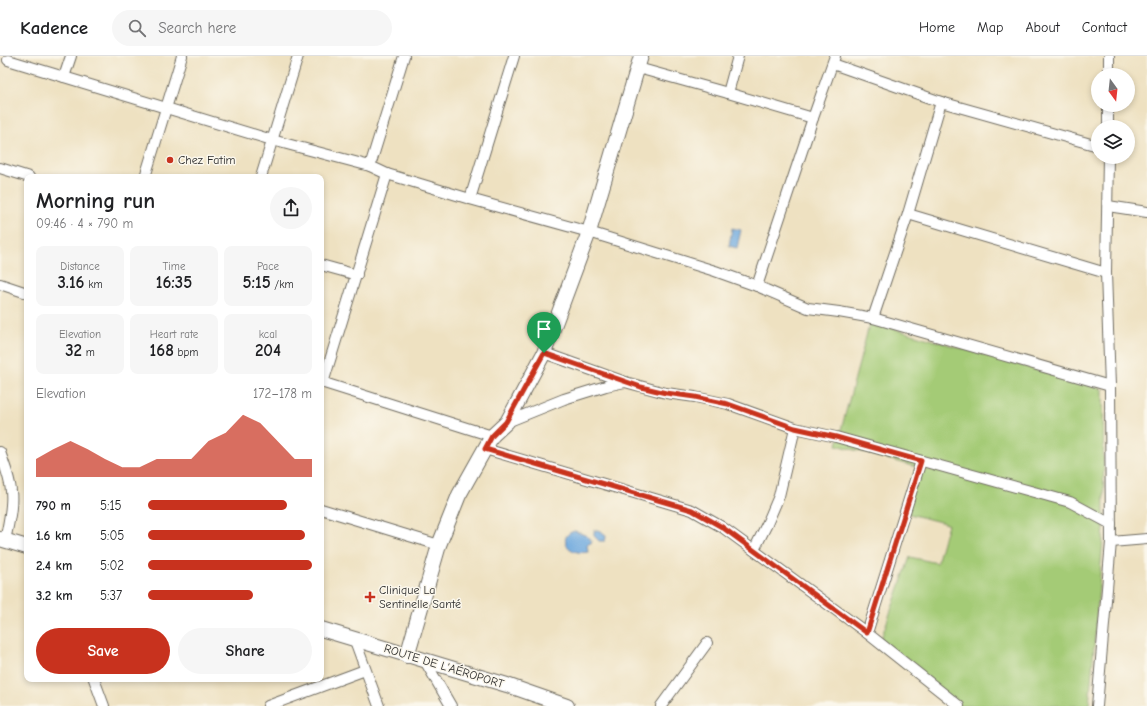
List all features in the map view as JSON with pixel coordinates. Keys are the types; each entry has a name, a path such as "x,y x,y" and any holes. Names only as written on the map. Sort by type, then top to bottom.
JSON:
{"street":[{"path":"64,77 71,56"},
{"path":"147,174 182,56"},
{"path":"262,174 298,56"},
{"path":"370,166 404,56"},
{"path":"470,199 514,56"},
{"path":"728,93 738,56"},
{"path":"1109,56 1109,68"},
{"path":"8,60 272,140 370,166 387,174 589,232 715,271 758,286 808,308 873,318 1110,386"},
{"path":"758,286 813,118 834,60 941,102 1091,144"},
{"path":"407,656 439,545 459,495 492,436 506,422 544,353 589,232 640,62 728,93 813,118"},
{"path":"873,318 908,214 941,102"},
{"path":"1097,706 1111,542 1110,386 1106,273 1108,164"},
{"path":"0,168 24,176"},
{"path":"324,376 357,276 387,174"},
{"path":"1108,206 1147,212"},
{"path":"908,214 1106,273"},
{"path":"324,266 357,276"},
{"path":"0,284 24,292"},
{"path":"544,353 625,382 666,393 728,404 795,428 836,437 1070,502 1111,524"},
{"path":"506,422 564,399 606,386 625,382"},
{"path":"324,383 492,436"},
{"path":"754,550 779,496 795,428"},
{"path":"485,449 692,510 722,527 754,550 867,633 959,706"},
{"path":"0,452 12,492 2,540 24,546"},
{"path":"867,633 921,461"},
{"path":"324,510 439,545"},
{"path":"1111,542 1147,539"},
{"name":"ROUTE DE L'AÉROPORT","path":"324,630 354,638 407,656 508,685 567,706"},
{"path":"354,638 379,706"},
{"path":"661,706 708,643"},
{"path":"424,661 451,706"},
{"path":"268,706 366,670"},
{"path":"95,682 104,706"}],"green space":[{"path":"870,322 1103,389 1104,528 1089,706 957,706 878,647 910,557 937,563 948,524 902,512 916,467 837,445"}],"water":[{"path":"732,228 741,230 737,248 729,246"},
{"path":"597,530 605,534 605,541 599,541 594,536 594,531"},
{"path":"575,531 587,536 592,542 587,545 588,552 574,551 566,544 566,537 569,533"}],"place":[{"name":"Chez Fatim","path":"170,160"},
{"name":"Clinique La Sentinelle Santé","path":"370,597"}],"route":[{"path":"544,353 641,387 728,404 795,428 836,437 921,461 867,633 722,527 692,510 485,449 492,436 506,422 544,353"}]}
